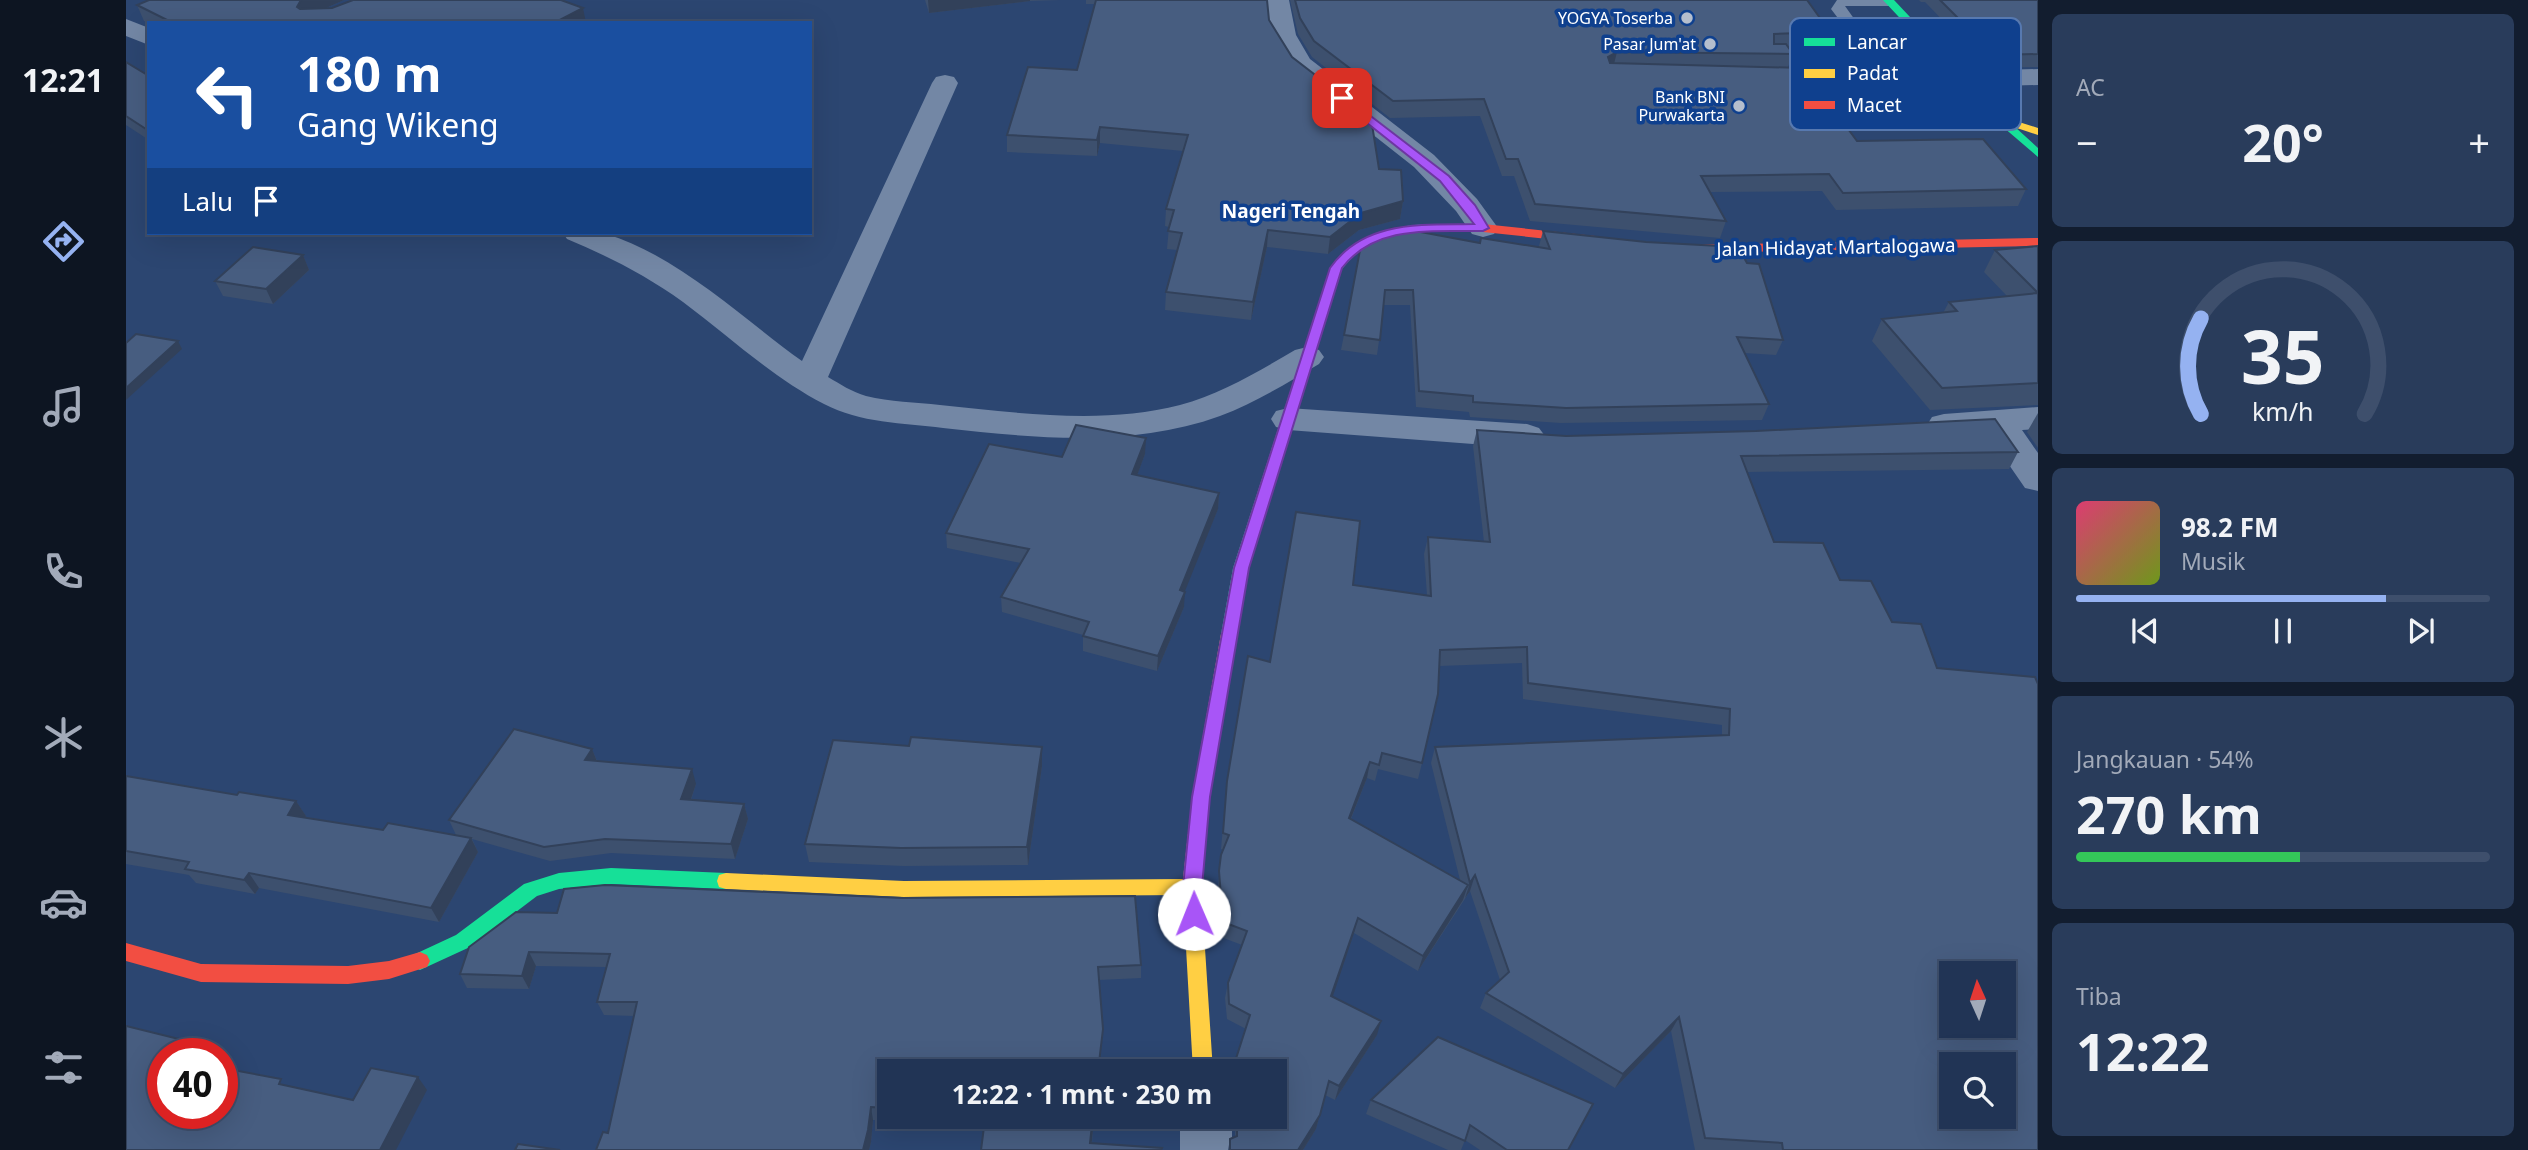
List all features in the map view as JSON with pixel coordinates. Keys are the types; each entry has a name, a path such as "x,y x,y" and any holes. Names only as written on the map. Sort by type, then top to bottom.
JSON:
{"main road":[{"path":"1889,1 1905,18"},
{"path":"2021,126 2038,132"},
{"path":"2012,130 2038,154"},
{"path":"1202,1059 1192,887 1201,797 1241,568 1336,268 1346,254 1359,245 1378,234 1395,230 1483,228 1616,242"},
{"name":"Jalan Hidayat Martalogawa","path":"1669,247 1723,250 2038,242"},
{"path":"126,952 201,972 348,975 389,970 430,958 463,941 531,890 559,881 611,876 904,889 1192,887"}],"street":[{"path":"1277,0 1277,20 1287,48 1301,65 1445,179 1483,228"},
{"path":"126,27 147,36"},
{"path":"809,381 945,83"},
{"path":"583,235 627,253 673,281 809,381 839,398 864,407 980,420 1135,423 1173,418 1219,405 1307,357"},
{"path":"1916,427 2038,418"},
{"path":"1289,419 1561,438"},
{"path":"1997,421 2038,479"},
{"path":"1206,1129 1206,1150"}],"lane":[{"path":"1845,18 1838,9 1844,2 1889,1"},
{"path":"1775,55 1790,55"},
{"path":"1765,77 1790,77"}],"building":[{"path":"149,0 301,0 297,7 300,9 332,8 353,0 561,0 583,8 558,21 169,21 137,5"},
{"path":"1096,0 1267,0 1269,20 1292,57 1371,118 1379,169 1401,170 1403,201 1361,213 1330,237 1268,230 1253,302 1166,292 1182,233 1168,231 1174,210 1166,209 1188,135 1100,127 1097,140 1007,135 1028,67 1077,70"},
{"path":"1295,0 1807,0 1820,18 1790,18 1790,33 1774,34 1774,44 1786,44 1790,54 1617,52 1608,57 1610,63 1790,68 1790,130 1849,130 1857,141 1983,139 2026,189 1843,193 1829,174 1701,176 1726,221 1535,204 1518,159 1506,159 1484,99 1393,101 1314,41 1300,18"},
{"path":"1940,0 2038,0 2038,54 2021,54 2021,18 1958,18"},
{"path":"126,62 147,75 147,130 126,116"},
{"path":"1404,227 1480,243 1481,238 1550,249 1543,231 1646,242 1738,247 1747,263 1759,264 1783,340 1737,337 1769,404 1566,408 1473,402 1473,396 1419,391 1413,290 1385,290 1380,340 1344,335 1360,250 1390,229"},
{"path":"2038,246 2038,293 1995,250"},
{"path":"253,247 303,255 266,289 215,281"},
{"path":"2038,293 2038,383 1942,388 1882,319 1957,311 1949,302"},
{"path":"136,334 178,341 126,388 126,343"},
{"path":"1995,419 2018,452 1741,456 1774,542 1823,543 1840,580 1871,581 1892,622 1921,624 1937,668 2035,677 2038,684 2038,1150 1783,1150 1782,1143 1705,1138 1679,1017 1623,1074 1486,993 1509,972 1475,875 1470,883 1435,747 1729,735 1730,709 1528,683 1527,647 1440,650 1438,694 1422,763 1382,753 1379,765 1370,762 1349,818 1468,885 1423,956 1358,918 1331,996 1381,1021 1339,1086 1329,1081 1320,1115 1298,1150 1230,1150 1230,1139 1237,1136 1237,1129 1287,1129 1287,1059 1236,1059 1250,1015 1229,1004 1228,983 1247,931 1223,922 1219,871 1221,855 1229,835 1223,833 1227,781 1248,656 1270,662 1296,512 1360,521 1353,585 1431,596 1428,537 1490,542 1477,430 1566,436 1756,431"},
{"path":"1076,425 1146,438 1132,474 1219,493 1180,590 1185,592 1158,656 1083,636 1089,622 1001,597 1029,549 946,533 989,444 1062,457"},
{"path":"514,729 592,749 585,760 692,769 681,799 744,804 731,844 605,839 544,847 449,820"},
{"path":"911,737 1042,747 1027,847 901,848 805,844 833,740 909,746"},
{"path":"126,776 237,795 239,792 296,801 288,815 383,830 388,823 471,838 431,908 249,873 244,880 185,869 189,862 126,851"},
{"path":"605,885 902,898 1135,896 1141,965 1098,967 1103,1029 1099,1059 877,1059 877,1107 871,1107 863,1150 596,1150 603,1132 608,1133 637,1002 597,1002 610,954 529,952 522,976 460,974 469,947 516,912 557,913 564,889"},
{"path":"126,1026 175,1038 147,1038 147,1129 238,1129 238,1071 281,1079 279,1084 353,1100 371,1068 418,1077 380,1150 126,1150"},
{"path":"1438,1037 1593,1104 1568,1150 1507,1150 1470,1125 1465,1141 1371,1100"},
{"path":"984,1129 1092,1129 1090,1143 1162,1148 1161,1150 981,1150"},
{"path":"518,1144 560,1150 515,1150"}],"traffic: fast":[{"path":"1888,0 1905,18"},
{"path":"2012,130 2038,154"},
{"path":"1229,634 1241,568 1336,268 1354,249 1376,237 1401,230 1427,228"},
{"path":"420,961 463,941 531,890 559,881 611,876 726,881"}],"traffic: slow":[{"path":"2021,126 2038,132"},
{"path":"1202,1059 1192,887 1201,797 1229,634"},
{"path":"726,881 904,889 1192,887"}],"traffic: jam":[{"path":"1427,228 1483,228 1595,240"},
{"path":"1687,249 2038,242"},
{"path":"126,952 201,973 348,975 389,970 420,961"}],"place":[{"name":"YOGYA Toserba","path":"1687,18"},
{"name":"Pasar Jum'at","path":"1710,44"},
{"name":"Bank BNI Purwakarta","path":"1739,106"}],"district":[{"name":"Nageri Tengah","path":"1291,211"}],"route":[{"path":"1194,914 1192,887 1201,797 1241,568 1336,268 1346,254 1378,234 1412,228 1483,228 1445,179 1342,98"}]}
